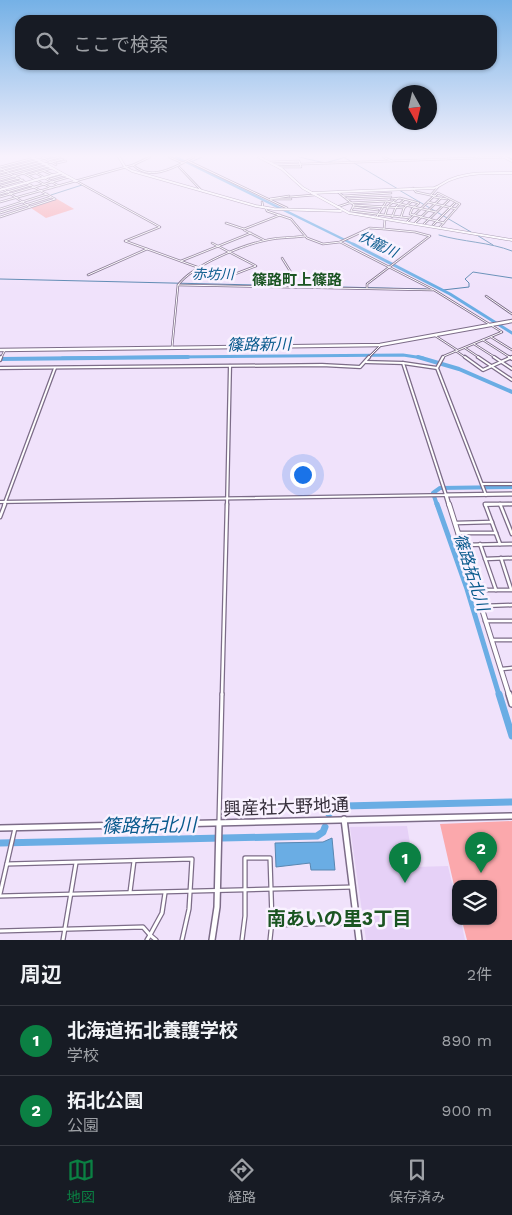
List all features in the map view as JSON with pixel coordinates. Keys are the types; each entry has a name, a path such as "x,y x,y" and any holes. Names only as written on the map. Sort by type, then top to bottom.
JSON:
{"street":[{"path":"9,201 14,205"},
{"path":"0,210 27,201"},
{"path":"0,213 38,201"},
{"path":"0,217 50,201"},
{"path":"113,201 160,227 124,240 198,267 222,279 256,266 212,243"},
{"path":"240,201 277,209 345,211 376,218 440,226 479,236 512,240"},
{"path":"272,201 287,208"},
{"path":"325,201 345,211"},
{"path":"349,201 354,206 379,210"},
{"path":"336,207 352,203 387,201 436,212"},
{"path":"376,218 382,205 387,201"},
{"path":"391,220 396,207 403,201"},
{"path":"400,217 404,208 412,201 419,203 410,214 444,223"},
{"path":"415,223 438,201"},
{"path":"424,224 448,201"},
{"path":"440,226 461,204 451,201"},
{"path":"0,202 7,207"},
{"path":"22,202 30,207"},
{"path":"262,202 266,211 293,220 305,236 312,241 323,244 348,239 370,228 414,232 430,236 367,287"},
{"path":"371,202 373,206"},
{"path":"385,215 388,206 393,202"},
{"path":"406,222 428,202 456,209"},
{"path":"433,225 455,203"},
{"path":"354,206 382,205 404,208"},
{"path":"350,212 354,206"},
{"path":"0,210 8,215"},
{"path":"350,212 410,218"},
{"path":"244,229 280,215"},
{"path":"384,229 385,219"},
{"path":"226,223 244,229 264,240"},
{"path":"181,261 251,233"},
{"path":"172,348 178,284 198,267 264,240 305,236"},
{"path":"341,241 434,290 502,332 444,357 438,367"},
{"path":"88,275 147,249"},
{"path":"279,286 292,274 282,258"},
{"path":"178,284 434,290"},
{"path":"486,296 512,314"},
{"path":"0,350 380,347 491,324 512,322"},
{"path":"434,335 483,370 511,358"},
{"path":"491,337 512,350"},
{"path":"482,340 511,358"},
{"path":"474,344 512,369"},
{"path":"0,368 322,365 356,368 366,362 380,347"},
{"path":"465,348 512,380"},
{"path":"0,360 4,351"},
{"path":"366,362 403,363 438,367"},
{"path":"403,363 512,704"},
{"path":"212,940 218,891 230,366"},
{"path":"438,367 485,493"},
{"path":"0,518 54,368"},
{"path":"482,485 512,484"},
{"path":"0,502 430,496 446,493 512,494"},
{"path":"500,544 485,504 512,504"},
{"path":"500,504 512,534"},
{"path":"453,523 492,522"},
{"path":"457,533 496,533"},
{"path":"480,544 496,590"},
{"path":"460,545 512,544"},
{"path":"475,590 512,590 501,558"},
{"path":"485,559 512,558"},
{"path":"506,573 512,573"},
{"path":"480,606 512,605"},
{"path":"485,621 512,621"},
{"path":"492,640 512,640"},
{"path":"500,669 512,668"},
{"name":"興産社大野地通","path":"0,828 512,816"},
{"path":"344,819 359,940"},
{"path":"16,828 0,895 353,887"},
{"path":"242,940 245,916 245,858 270,858 272,925 270,940"},
{"path":"7,864 192,859 186,928 182,940"},
{"path":"130,892 134,861"},
{"path":"63,940 76,863"},
{"path":"147,940 162,913 165,892"},
{"path":"272,925 357,923"},
{"path":"0,931 143,927 156,940"}],"shaded area":[{"path":"52,201 60,201 74,209 46,218 31,208"},
{"path":"512,821 512,940 467,940 463,925 497,925 497,880 453,880 440,824"},
{"path":"407,826 414,867 448,866 452,883 452,925 462,925 465,940 366,940 350,827"}],"water":[{"path":"332,838 335,870 311,870 310,863 276,867 275,843 323,842"}],"waterway":[{"name":"伏籠川","path":"265,201 354,244"},
{"path":"418,201 471,232"},
{"path":"475,234 493,245"},
{"name":"赤坊川","path":"439,235 512,251"},
{"name":"伏籠川","path":"354,244 450,294 512,333"},
{"name":"赤坊川","path":"443,290 469,287 469,283 465,279 473,272 512,278"},
{"name":"赤坊川","path":"0,279 426,289"},
{"name":"篠路新川","path":"62,358 403,355 420,358"},
{"name":"篠路新川","path":"0,359 188,357"},
{"name":"篠路新川","path":"420,358 459,369 512,392"},
{"name":"篠路拓北川","path":"437,505 433,493 440,488 512,487"},
{"name":"篠路拓北川","path":"437,504 467,589 499,695"},
{"name":"篠路拓北川","path":"499,694 512,736"},
{"name":"篠路拓北川","path":"329,814 336,807 344,806 512,802"},
{"name":"篠路拓北川","path":"0,843 317,836 323,832 325,827"}],"place":[{"name":"拓北公園","path":"481,873"},
{"name":"北海道拓北養護学校","path":"405,883"}],"district":[{"name":"篠路町上篠路","path":"297,280"},
{"name":"南あいの里3丁目","path":"339,918"}]}
